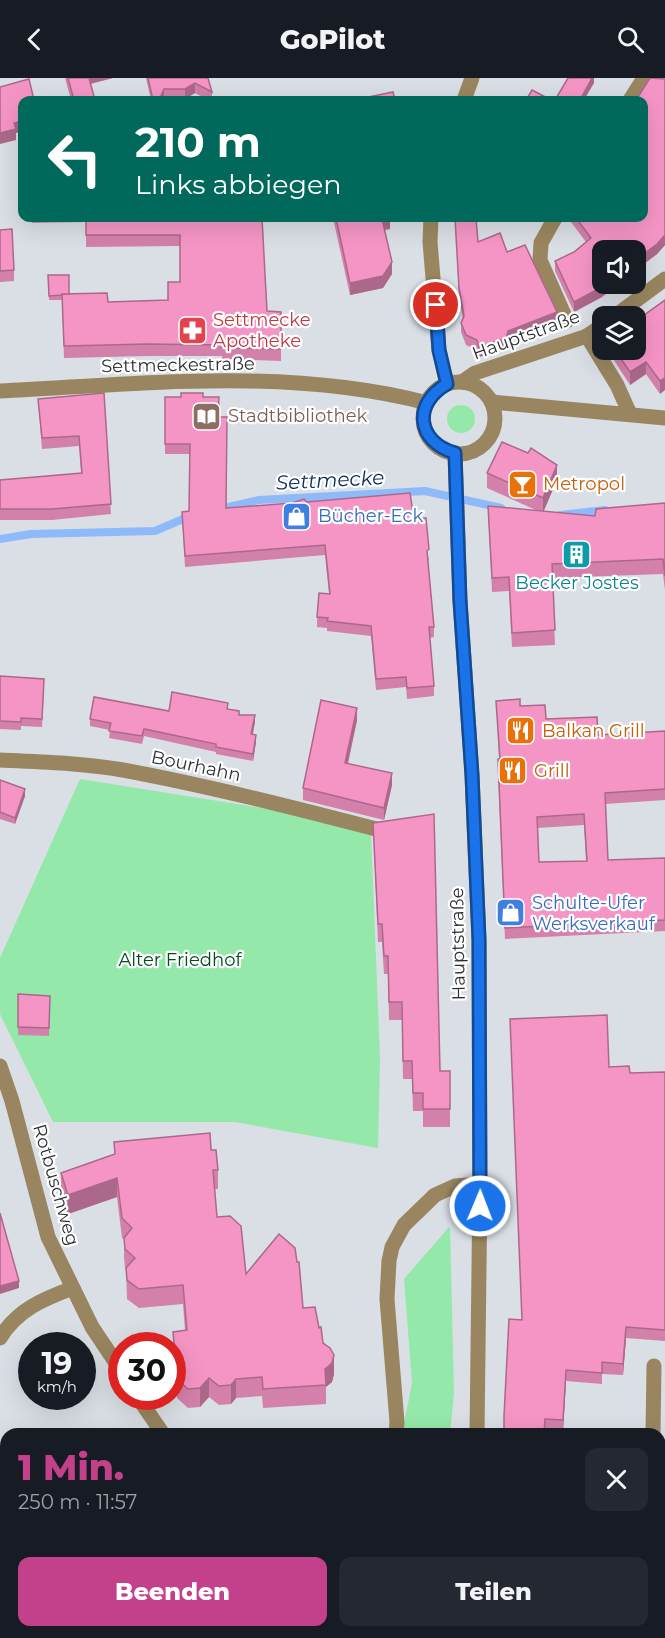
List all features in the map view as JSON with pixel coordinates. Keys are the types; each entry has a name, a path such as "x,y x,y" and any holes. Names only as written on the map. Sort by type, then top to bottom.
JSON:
{"street":[{"path":"465,96 472,78"},
{"path":"633,96 644,78"},
{"path":"431,222 429,242 439,350 447,384"},
{"path":"553,222 541,243 540,260 567,321"},
{"path":"629,306 665,279"},
{"name":"Hauptstraße","path":"462,382 475,374 592,333"},
{"path":"587,336 617,385 630,414"},
{"name":"Settmeckestraße","path":"0,391 220,380 349,388 395,395 427,404"},
{"path":"462,382 474,385 492,402 495,413 494,426 483,445 472,451 455,453 443,450 433,442 424,423 424,411 436,390 447,384 462,382"},
{"path":"492,402 665,418"},
{"name":"Hauptstraße","path":"455,453 456,517 472,775 479,940 480,1184 477,1428"},
{"name":"Bourhahn","path":"0,760 76,764 122,770 285,806 380,830"},
{"name":"Rotbuschweg","path":"0,1066 12,1101 48,1237 92,1327 108,1351"},
{"path":"396,1428 387,1299 392,1247 404,1225 435,1195 455,1186 480,1184"},
{"path":"0,1338 16,1317 25,1310 73,1288"},
{"path":"653,1428 654,1366"},
{"path":"147,1410 159,1428"}],"green space":[{"path":"461,405 471,409 475,419 471,429 461,433 451,429 447,419 451,409"},
{"name":"Alter Friedhof","path":"80,779 275,810 371,834 380,1058 378,1148 235,1122 53,1122 0,1014 0,958"},
{"path":"450,1226 454,1393 451,1428 403,1428 412,1383 404,1279"}],"building":[{"path":"68,78 89,78 94,96 73,96"},
{"path":"148,78 208,78 212,92 195,83 185,89 164,89 161,96 152,96"},
{"path":"568,78 592,78 582,96 557,96"},
{"path":"650,78 665,79 665,235 646,252 646,240 592,240 592,292 574,302 555,261 574,252 591,238 579,222 648,222 648,96 639,96"},
{"path":"29,79 33,96 18,96 18,122 14,123 16,129 0,133 0,87"},
{"path":"532,90 543,96 528,96"},
{"path":"393,92 394,96 374,96"},
{"path":"86,222 262,222 267,311 281,312 281,349 222,348 222,345 64,346 62,294 107,293 108,302 168,300 168,282 180,282 180,235 86,235"},
{"path":"337,222 383,222 392,262 383,276 350,283"},
{"path":"455,222 476,222 478,242 500,233 507,252 525,245 557,312 508,331 506,338 479,347 477,340 466,335 461,323 464,316 459,288"},
{"path":"12,229 14,270 0,271 0,230"},
{"path":"48,275 69,275 69,294 49,296"},
{"path":"665,300 665,378 660,381 646,362 630,372 622,360 646,360 646,314"},
{"path":"104,393 111,504 52,509 0,509 0,480 82,473 79,436 42,438 38,399"},
{"path":"181,393 203,393 203,397 219,397 218,417 227,417 226,508 292,503 304,499 307,502 410,493 414,519 426,518 434,627 429,627 434,686 407,688 406,677 376,679 371,626 327,621 328,618 317,617 319,593 330,594 325,545 185,556 182,512 189,511 190,444 165,444 165,397 181,397"},
{"path":"502,442 528,453 531,448 557,465 543,498 487,473"},
{"name":"Becker Jostes","path":"665,503 665,576 663,559 552,564 555,630 512,633 509,577 492,578 488,506 595,516 596,509"},
{"path":"0,676 44,679 42,719 21,718 21,722 0,721"},
{"path":"172,692 228,703 227,709 239,711 239,715 255,715 251,734 256,735 253,754 144,729 142,736 109,731 111,723 90,719 94,697 169,711"},
{"path":"520,699 520,706 545,705 546,719 597,717 598,735 665,731 665,789 605,793 608,860 665,858 665,920 505,928 496,701","holes":["584,814 587,861 539,862 537,817"]},
{"path":"321,700 357,708 345,763 392,773 384,808 303,788"},
{"path":"0,780 25,789 15,818 0,812"},
{"path":"434,814 440,1071 450,1071 450,1109 423,1109 423,1093 413,1093 412,1061 403,1061 402,1002 389,1002 388,956 384,956 382,924 378,924 373,823"},
{"path":"18,994 50,996 49,1028 18,1027"},
{"path":"607,1015 609,1067 629,1066 630,1073 665,1072 665,1330 626,1327 623,1364 602,1362 602,1373 566,1370 563,1420 545,1419 544,1428 504,1428 509,1319 522,1320 510,1019"},
{"path":"210,1133 211,1150 216,1150 218,1170 213,1170 217,1217 230,1216 241,1226 246,1274 279,1234 295,1248 297,1262 299,1262 303,1308 315,1307 323,1343 334,1355 332,1363 325,1369 326,1385 263,1389 262,1377 236,1379 231,1385 219,1386 209,1378 200,1388 186,1387 186,1332 173,1332 187,1330 183,1285 139,1289 127,1280 126,1268 135,1258 125,1249 124,1238 132,1228 122,1218 117,1178 68,1195 61,1173 115,1154 114,1142"},
{"path":"0,1213 19,1281 0,1286"}],"waterway":[{"name":"Settmecke","path":"216,510 259,500 425,491 501,508"},
{"name":"Settmecke","path":"560,515 605,510"},
{"name":"Settmecke","path":"0,539 31,534 155,531 190,516"}],"place":[{"name":"Settmecke Apotheke","path":"192,330"},
{"name":"Stadtbibliothek","path":"207,416"},
{"name":"Metropol","path":"522,484"},
{"name":"Bücher-Eck","path":"297,516"},
{"name":"Becker Jostes","path":"577,554"},
{"name":"Balkan Grill","path":"521,731"},
{"name":"Grill","path":"513,771"},
{"name":"Schulte-Ufer Werksverkauf","path":"511,913"}],"route":[{"path":"436,305 439,350 447,384 436,390 428,400 424,411 424,423 433,442 443,450 455,453 460,601 472,775 479,940 480,1206"}]}
